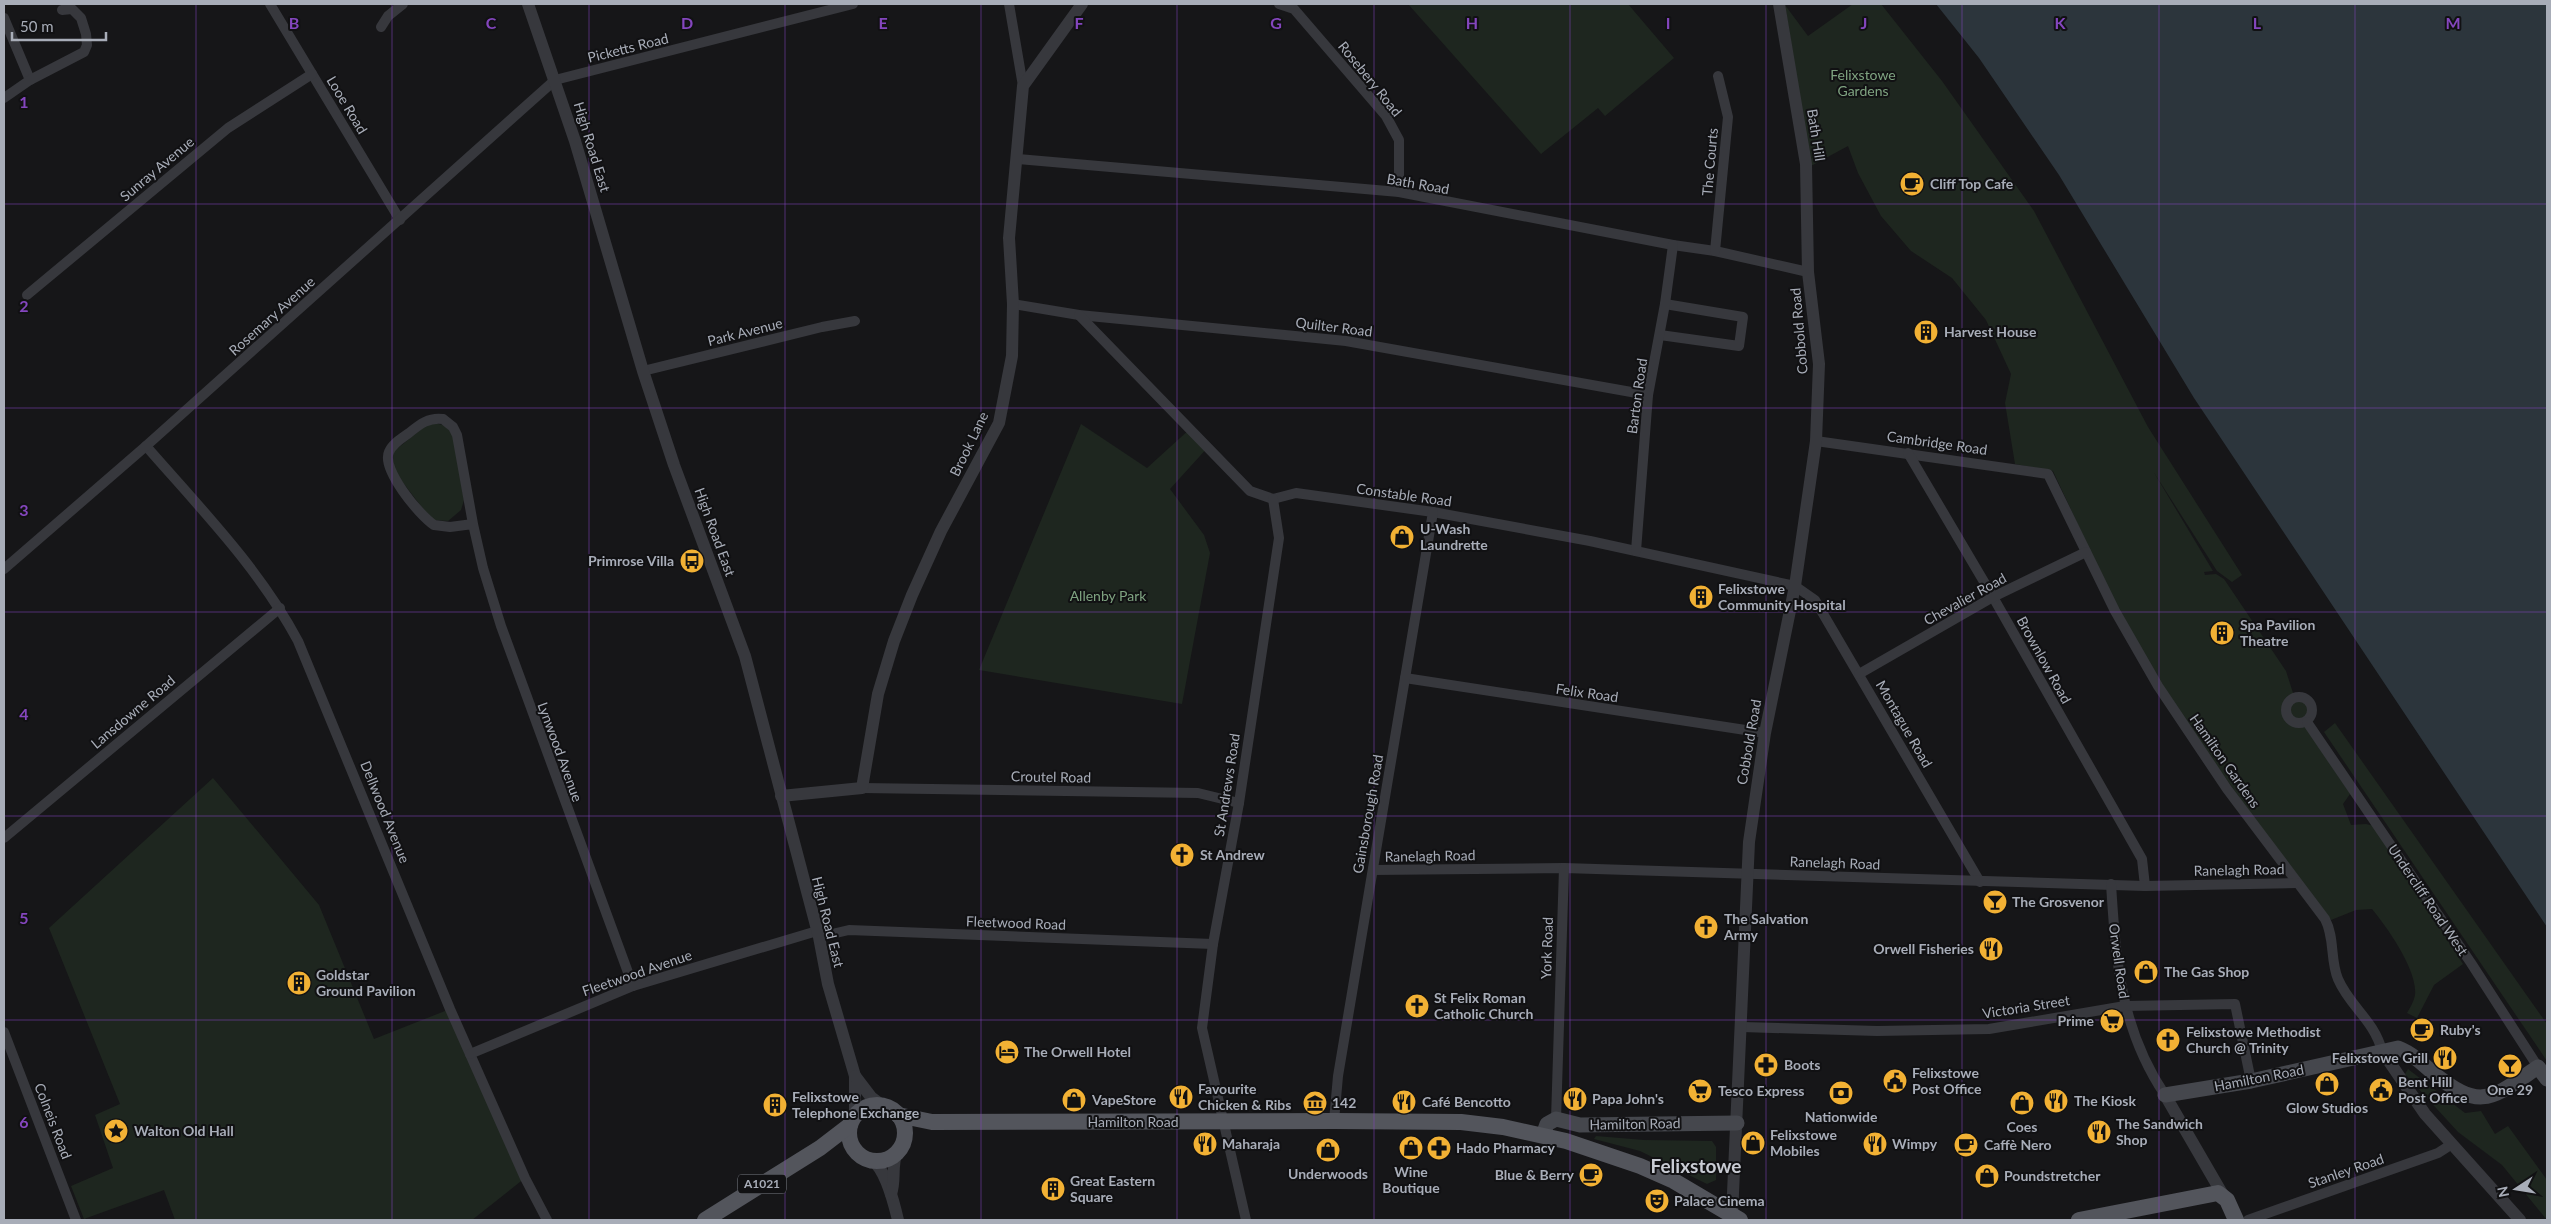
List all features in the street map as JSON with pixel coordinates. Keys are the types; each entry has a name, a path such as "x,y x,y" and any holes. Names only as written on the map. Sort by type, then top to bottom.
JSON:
{"main road":[{"name":"Hamilton Road","path":"2165,1095 2251,1081 2398,1048 2405,1050 2449,1086 2470,1097 2491,1096 2502,1092 2538,1066"},
{"name":"Undercliff Road West","path":"2538,1066 2547,1080"},
{"path":"883,1106 898,1115 904,1132 900,1147"},
{"name":"A1021","path":"705,1220 820,1148 865,1108 883,1106"},
{"name":"Hamilton Road","path":"898,1115 932,1122 1334,1121 1461,1122 1503,1126 1543,1135 1640,1166 1674,1181 1735,1219"},
{"name":"Hamilton Road","path":"1556,1119 1580,1124 1737,1123"},
{"path":"1543,1135 1547,1124 1556,1119"},
{"path":"853,1120 849,1138 857,1152"},
{"path":"820,1148 840,1147 857,1152 872,1160 884,1160 932,1122"},
{"path":"2080,1220 2206,1194 2218,1193 2224,1195"},
{"name":"Orwell Road","path":"2224,1195 2236,1220"}],"street":[{"name":"Looe Road","path":"270,4 400,220"},
{"path":"381,27 388,16 403,4"},
{"name":"High Road East","path":"528,4 555,80 643,371 674,465 745,656 818,934 828,984 855,1076 853,1120"},
{"name":"Picketts Road","path":"555,80 853,4"},
{"path":"1008,4 1023,86"},
{"path":"1023,86 1082,4"},
{"name":"Rosebery Road","path":"1279,4 1294,9 1386,116 1399,140 1399,192"},
{"name":"Bath Hill","path":"1779,4 1806,164 1808,272"},
{"path":"4,98 30,80 77,58 86,49 88,40 81,18 72,10 62,10"},
{"path":"4,18 30,80"},
{"name":"Sunray Avenue","path":"27,295 228,128 312,74"},
{"name":"The Courts","path":"1715,251 1728,117 1718,76"},
{"name":"Rosemary Avenue","path":"4,569 146,446 555,80"},
{"name":"Brook Lane","path":"862,788 878,694 894,641 912,595 941,531 999,423 1012,356 1013,304 1009,238 1018,159 1023,86"},
{"name":"Bath Road","path":"1018,159 1399,192 1673,245 1715,251 1808,272"},
{"name":"Barton Road","path":"1636,551 1648,395 1660,335 1673,245"},
{"name":"Cobbold Road","path":"1735,1219 1737,1123 1748,893 1746,874 1754,802 1765,732 1795,586 1816,441 1819,364 1808,272"},
{"name":"Quilter Road","path":"1013,304 1079,315 1346,341 1648,395"},
{"path":"1660,335 1739,346 1743,317 1665,304"},
{"path":"1079,315 1250,490 1273,499"},
{"name":"Park Avenue","path":"643,371 822,327 855,321"},
{"name":"Lynwood Avenue","path":"473,524 450,527 434,525 398,484 389,469 387,458 390,449 424,422 444,419 455,431 473,524 488,588 520,682 632,986"},
{"name":"Cambridge Road","path":"1816,441 2048,474 2052,478"},
{"name":"Dellwood Avenue","path":"146,446 250,566 280,608 314,677 470,1054 525,1178 546,1220"},
{"name":"Brownlow Road","path":"1908,453 1993,597 2142,859 2145,886"},
{"name":"Hamilton Gardens","path":"2052,478 2115,611 2188,733 2297,883 2326,919 2331,935 2333,963 2339,982 2378,1036 2382,1051"},
{"name":"Constable Road","path":"1273,499 1296,494 1433,512 1636,551 1795,586"},
{"name":"St Andrews Road","path":"1246,1220 1202,1028 1213,944 1239,803 1279,538 1273,499"},
{"name":"Gainsborough Road","path":"1334,1121 1338,1076 1433,512"},
{"name":"Chevalier Road","path":"1859,674 1993,597 2086,552"},
{"name":"Montague Road","path":"1795,586 1815,600 1980,882"},
{"name":"Lansdowne Road","path":"4,838 280,608"},
{"name":"Felix Road","path":"1405,678 1765,732"},
{"name":"Undercliff Road West","path":"2307,722 2538,1066"},
{"path":"781,796 862,788"},
{"name":"Croutel Road","path":"862,788 1198,793 1239,803"},
{"name":"Ranelagh Road","path":"1372,870 1564,868 2145,886 2297,883"},
{"name":"York Road","path":"1556,1119 1564,868"},
{"name":"Orwell Road","path":"2111,884 2116,957 2125,1006 2141,1052 2224,1195"},
{"name":"Fleetwood Road","path":"818,934 849,930 1213,944"},
{"name":"Fleetwood Avenue","path":"470,1054 632,986 818,934"},
{"name":"Victoria Street","path":"1742,1027 1876,1031 1989,1029 2125,1006 2235,1004 2251,1081"},
{"name":"Colneis Road","path":"4,1032 76,1220"},
{"path":"2382,1051 2425,1114 2520,1220"},
{"name":"High Road East","path":"855,1076 871,1097 883,1106"},
{"name":"Stanley Road","path":"2248,1220 2438,1153 2452,1144"},
{"path":"891,1194 900,1147"},
{"path":"872,1160 879,1168 891,1194 898,1220"}],"green space":[{"path":"1408,4 1628,4 1674,58 1605,116 1598,108 1541,154"},
{"name":"Felixstowe Gardens","path":"1853,4 1881,4 1942,81 2034,211 2148,427 2242,575 2232,582 2217,571 2153,471 2213,571 2204,572 2205,575 2216,574 2224,579 2286,671 2294,696 2289,699 2285,712 2293,723 2303,724 2349,792 2350,794 2343,804 2351,825 2366,824 2374,826 2463,964 2434,985 2417,1018 2407,1013 2415,995 2412,974 2400,950 2372,909 2356,910 2331,920 2283,859 2179,713 2113,600 2053,471 2015,464 2005,403 2011,374 1986,320 1952,278 1911,251 1881,216 1858,173 1848,146 1811,166 1785,5 1808,36"},
{"path":"434,423 447,426 454,438 464,500 461,510 448,521 434,520 428,515 394,471 392,453 425,426"},
{"name":"Allenby Park","path":"1081,424 1147,468 1191,428 1209,446 1170,489 1204,535 1210,553 1182,704 979,670"},
{"path":"2299,698 2307,702 2311,710 2307,718 2299,722 2291,718 2287,710 2291,702"},
{"path":"2335,723 2547,1024 2547,1061 2324,732"},
{"path":"213,778 319,905 374,1039 450,1009 525,1178 472,1220 175,1220 164,1190 84,1219 71,1186 113,1168 95,1115 120,1104 49,928"},
{"path":"2408,1069 2465,1113 2481,1111 2495,1134 2508,1126 2547,1180 2547,1220 2502,1165 2458,1132 2405,1074"},
{"path":"1596,1136 1644,1140 1712,1141 1716,1147 1716,1180 1707,1184 1640,1151 1594,1139"}],"shaded area":[{"path":"1936,4 2547,4 2547,927 2194,398 2059,175 1979,58"}],"place":[{"name":"Cliff Top Cafe","path":"1912,184"},
{"name":"Harvest House","path":"1926,332"},
{"name":"U-Wash Laundrette","path":"1402,537"},
{"name":"Primrose Villa","path":"692,561"},
{"name":"Felixstowe Community Hospital","path":"1701,597"},
{"name":"Spa Pavilion Theatre","path":"2222,633"},
{"name":"St Andrew","path":"1182,855"},
{"name":"The Grosvenor","path":"1995,902"},
{"name":"The Salvation Army","path":"1706,927"},
{"name":"Orwell Fisheries","path":"1991,949"},
{"name":"The Gas Shop","path":"2146,972"},
{"name":"Goldstar Ground Pavilion","path":"299,983"},
{"name":"St Felix Roman Catholic Church","path":"1417,1006"},
{"name":"Prime","path":"2112,1021"},
{"name":"Ruby's","path":"2422,1030"},
{"name":"Felixstowe Methodist Church @ Trinity","path":"2168,1040"},
{"name":"The Orwell Hotel","path":"1007,1052"},
{"name":"Felixstowe Grill","path":"2445,1058"},
{"name":"Boots","path":"1766,1065"},
{"name":"One 29","path":"2510,1066"},
{"name":"Felixstowe Post Office","path":"1895,1081"},
{"name":"Glow Studios","path":"2327,1084"},
{"name":"Bent Hill Post Office","path":"2381,1090"},
{"name":"Tesco Express","path":"1700,1091"},
{"name":"Nationwide","path":"1841,1093"},
{"name":"Favourite Chicken & Ribs","path":"1181,1097"},
{"name":"Papa John's","path":"1575,1099"},
{"name":"VapeStore","path":"1074,1100"},
{"name":"The Kiosk","path":"2056,1101"},
{"name":"Café Bencotto","path":"1404,1102"},
{"name":"142","path":"1315,1103"},
{"name":"Coes","path":"2022,1103"},
{"name":"Felixstowe Telephone Exchange","path":"775,1105"},
{"name":"Walton Old Hall","path":"116,1131"},
{"name":"The Sandwich Shop","path":"2099,1132"},
{"name":"Felixstowe Mobiles","path":"1753,1143"},
{"name":"Maharaja","path":"1205,1144"},
{"name":"Wimpy","path":"1875,1144"},
{"name":"Caffè Nero","path":"1966,1145"},
{"name":"Wine Boutique","path":"1411,1148"},
{"name":"Hado Pharmacy","path":"1439,1148"},
{"name":"Underwoods","path":"1328,1150"},
{"name":"Blue & Berry","path":"1591,1175"},
{"name":"Poundstretcher","path":"1987,1176"},
{"name":"Great Eastern Square","path":"1053,1189"},
{"name":"Palace Cinema","path":"1657,1201"}],"district":[{"name":"Felixstowe","path":"1696,1166"}]}
